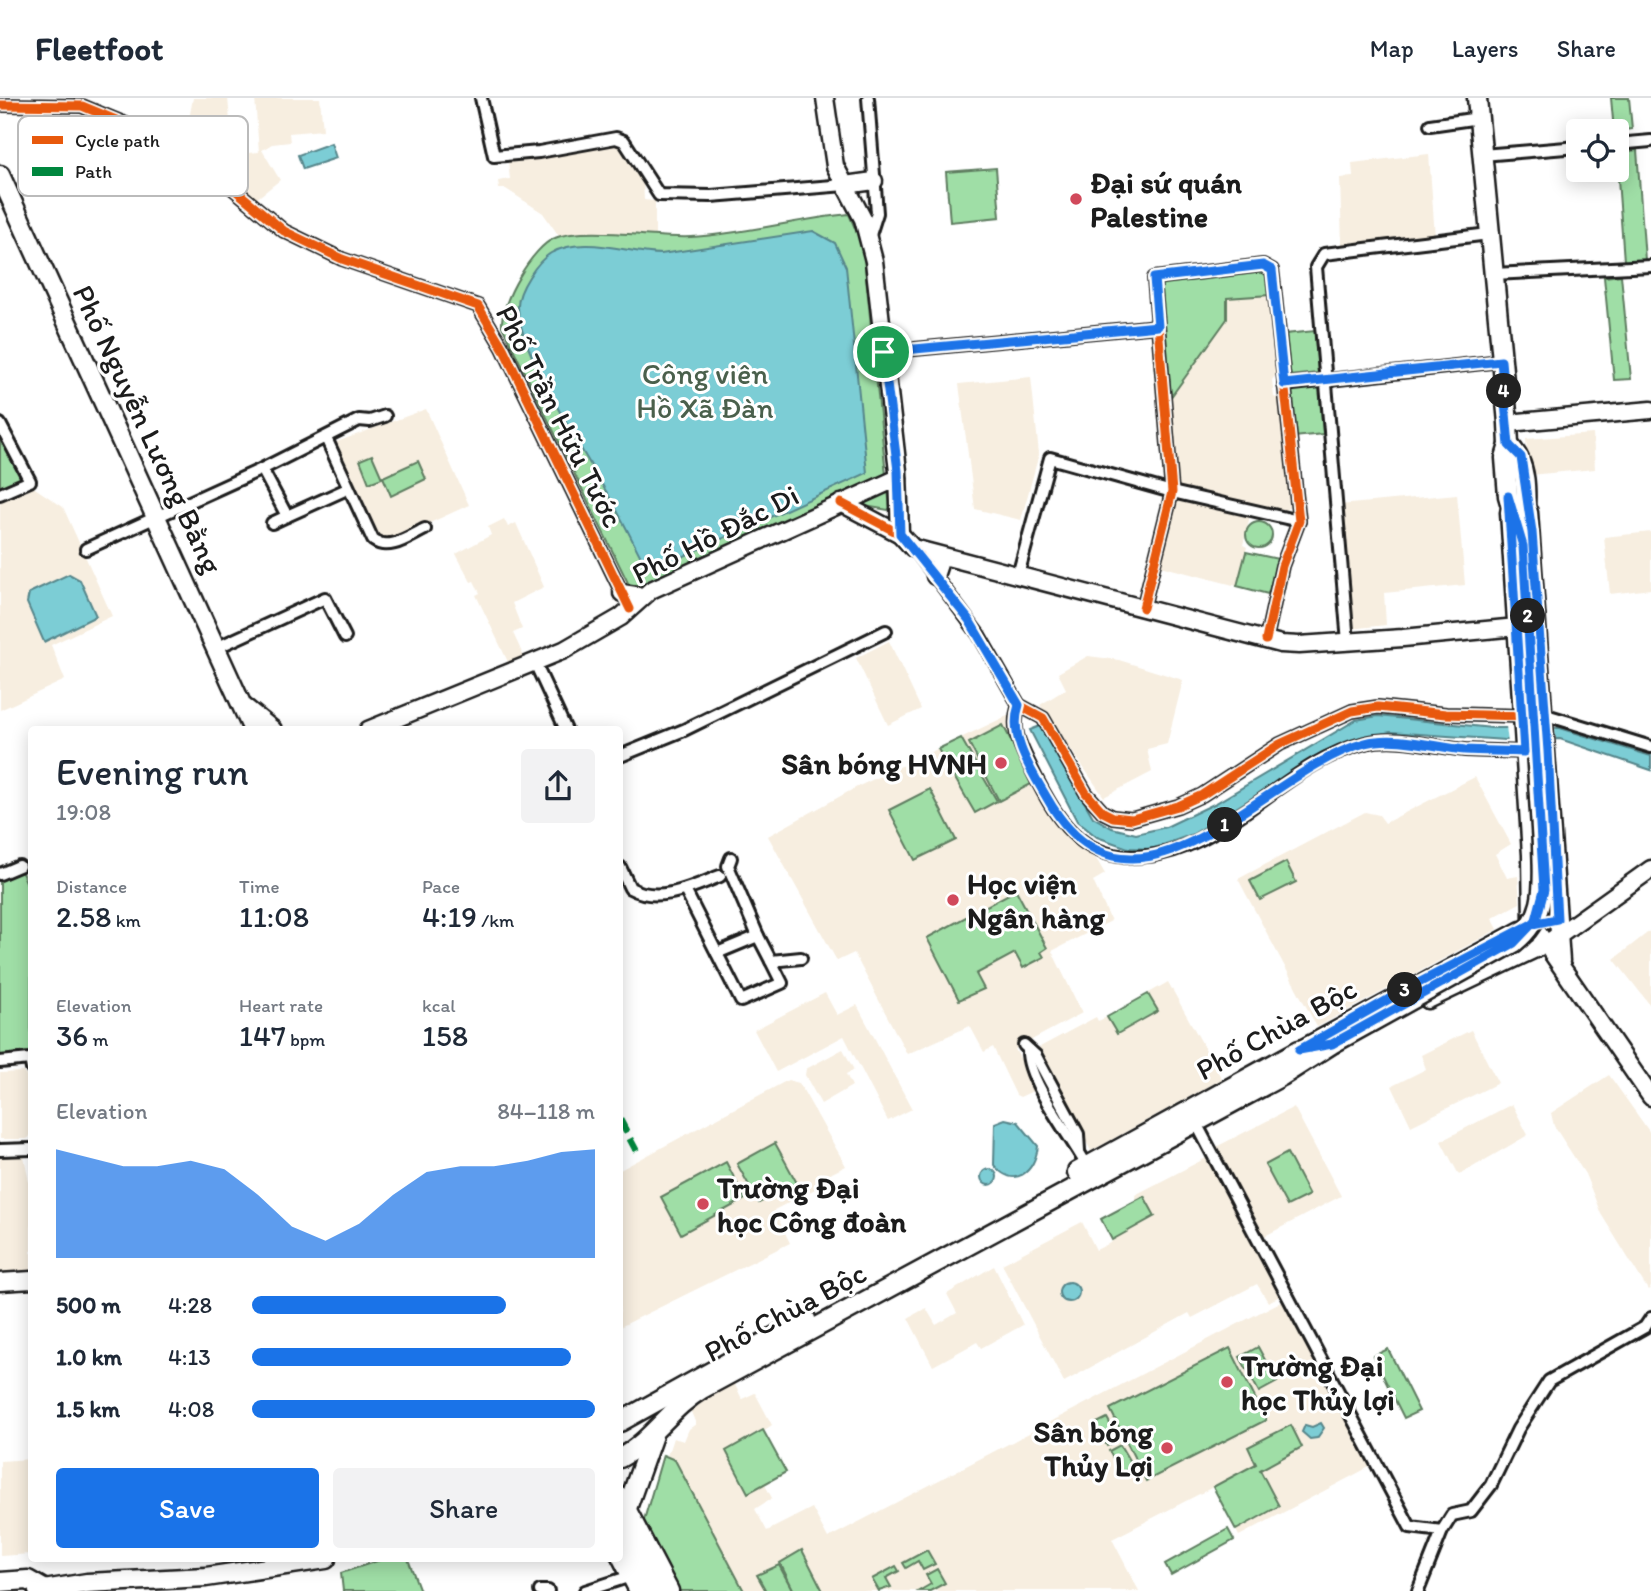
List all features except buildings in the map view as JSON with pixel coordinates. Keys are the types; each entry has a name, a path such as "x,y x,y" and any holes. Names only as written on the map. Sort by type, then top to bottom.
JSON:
{"main road":[{"path":"1303,1056 1332,1044 1514,943 1529,930 1539,914 1543,899 1523,546 1517,494 1505,458 1509,445 1508,423 1477,98"},
{"name":"Phố Nguyễn Lương Bằng","path":"0,175 5,203 236,705"},
{"name":"Phố Nguyễn Lương Bằng","path":"152,519 216,648 236,705"},
{"path":"236,705 241,726"},
{"path":"236,705 250,726"},
{"path":"236,705 266,726"},
{"name":"Phố Chùa Bộc","path":"623,1456 653,1435 668,1416 694,1393 986,1239 1086,1164 1196,1123 1303,1056"},
{"name":"Phố Chùa Bộc","path":"628,1409 1086,1164 1303,1056"},
{"path":"623,1509 653,1435"},
{"path":"623,1513 669,1591"},
{"path":"623,1514 653,1591"},
{"path":"623,1560 635,1583"},
{"path":"0,1582 28,1580 40,1590 206,1577 306,1562"}],"street":[{"path":"481,98 494,156 539,152 616,138 624,141 659,195 711,196 874,181"},
{"path":"825,98 835,166 863,219 869,238 898,478 900,534"},
{"path":"868,98 877,213 869,238"},
{"name":"Phố Trần Hữu Tước","path":"0,105 82,106 107,116"},
{"path":"1430,125 1479,118"},
{"path":"1629,143 1651,141"},
{"path":"1482,155 1566,148"},
{"name":"Phố Trần Hữu Tước","path":"242,196 284,231 342,259 478,306 503,348 630,609"},
{"path":"1348,642 1323,380 1316,267 1324,254 1489,234"},
{"path":"1143,608 1172,492 1154,278 1263,265 1272,270 1299,521 1283,566 1266,640"},
{"path":"1493,274 1651,266"},
{"path":"883,352 1158,326"},
{"path":"1284,384 1501,361"},
{"path":"1508,423 1651,411"},
{"path":"86,549 262,469 359,420 370,421 385,416"},
{"path":"0,424 30,481 0,494"},
{"path":"326,438 373,541 380,545 391,545 425,529"},
{"path":"1018,575 1050,457 1172,492 1299,521"},
{"path":"262,469 287,516"},
{"name":"Phố Hồ Đắc Di","path":"378,726 535,663 572,645 630,609 642,596 898,478"},
{"path":"272,523 347,489"},
{"path":"1517,494 1517,627 1531,855 1532,924 1552,940 1562,963 1651,1097"},
{"path":"1517,494 1532,532 1555,852 1557,919 1552,940"},
{"path":"841,503 900,534 913,548 979,635 1019,705 1043,718 1093,803 1113,817 1132,819 1178,806 1202,795 1280,744 1352,711 1378,707 1523,716"},
{"path":"913,548 1266,640 1299,645 1517,627"},
{"path":"935,576 940,561 945,557"},
{"path":"622,593 642,596"},
{"path":"216,648 324,597 345,637"},
{"path":"623,755 684,730 886,631"},
{"path":"535,663 564,726"},
{"path":"1019,705 1015,732 1058,818 1083,842 1119,856 1158,854 1199,841 1318,765 1363,744 1429,744 1464,750 1524,752"},
{"path":"1546,718 1651,747"},
{"path":"1531,855 1555,852"},
{"path":"685,890 741,1001 782,983 758,936 739,878 728,866 731,858"},
{"path":"0,874 19,866"},
{"name":"Phố Chùa Bộc","path":"1303,1056 1552,940 1651,869"},
{"path":"623,873 630,888 669,895 720,876"},
{"path":"1557,919 1576,922"},
{"name":"Phố Chùa Bộc","path":"1303,1056 1486,947 1532,924 1557,919"},
{"path":"717,953 758,936"},
{"path":"1486,947 1497,966"},
{"path":"771,961 802,958"},
{"path":"1026,1048 1027,1061 1047,1088 1068,1139 1086,1164"},
{"path":"0,1062 28,1064"},
{"path":"1196,1123 1410,1527 1441,1531"},
{"path":"0,1150 28,1149"},
{"path":"0,1282 28,1280"},
{"path":"1418,1591 1441,1531 1452,1515 1471,1511 1491,1485 1518,1429 1549,1381 1644,1327 1651,1318"},
{"path":"584,1591 635,1583"},
{"path":"540,1591 548,1591"}],"shaded area":[{"path":"193,98 228,98 230,116 190,116"},
{"path":"255,98 320,98 323,130 289,133 290,142 272,144 262,150 280,180 255,200 248,194 248,153 259,152"},
{"path":"615,141 643,181 644,200 655,201 655,235 559,236 543,213 506,189 499,189 498,181 510,179 508,161"},
{"path":"1429,154 1435,237 1342,246 1340,178 1353,177 1352,163"},
{"path":"1270,295 1278,372 1272,380 1274,397 1280,399 1291,505 1283,513 1180,491 1175,482 1168,401 1227,319 1226,298"},
{"path":"1031,377 1039,454 1021,520 975,509 959,384"},
{"path":"426,409 469,505 384,544 375,534 334,443"},
{"path":"1593,434 1595,469 1529,475 1526,439"},
{"path":"29,484 63,507 112,616 51,645 65,680 0,710 0,497"},
{"path":"1457,494 1465,585 1384,593 1386,625 1349,629 1339,505"},
{"path":"1178,497 1250,516 1243,545 1247,547 1237,586 1160,566"},
{"path":"504,519 508,527 516,523 544,587 512,603 522,629 513,633 524,657 509,664 476,595 480,593 456,554 491,535 488,527"},
{"path":"1651,532 1651,589 1610,594 1604,537"},
{"path":"889,641 921,709 888,725 856,658"},
{"path":"1088,656 1119,660 1183,680 1167,744 1147,749 1152,772 1104,797 1040,705 1066,689 1058,673"},
{"name":"Học viện Ngân hàng","path":"1011,714 1010,733 1055,821 1065,836 1097,860 1105,874 1093,881 1111,921 1052,951 1082,1013 1015,1049 1037,1089 1020,1097 1016,1095 993,1047 984,1052 970,1026 907,1054 854,953 837,961 768,836 857,787"},
{"path":"1475,777 1511,844 1495,854 1507,878 1518,876 1520,903 1492,918 1498,929 1317,1027 1238,879 1365,812 1379,815 1385,823"},
{"path":"1651,930 1651,1004 1650,1005 1614,959"},
{"path":"1168,982 1222,1079 1091,1151 1038,1048 1096,1017 1098,1021 1107,1017"},
{"name":"Trường Đại học Công đoàn","path":"825,993 837,1015 857,1005 912,1109 888,1121 844,1036 776,1072 754,1030"},
{"path":"1471,1030 1498,1083 1411,1126 1392,1086 1426,1069 1421,1055"},
{"name":"Trường Đại học Công đoàn","path":"843,1049 854,1070 846,1074 852,1086 821,1104 805,1075 806,1069"},
{"path":"23,1072 28,1079 27,1139 0,1139 0,1073"},
{"path":"1609,1075 1651,1134 1651,1287 1648,1290 1601,1214 1585,1174 1554,1126 1551,1113"},
{"name":"Trường Đại học Công đoàn","path":"788,1080 799,1083 846,1166 826,1176 829,1182 774,1210 790,1243 623,1326 623,1168"},
{"path":"1512,1104 1528,1135 1459,1175 1441,1141"},
{"path":"1294,1107 1341,1196 1263,1237 1214,1148"},
{"path":"24,1156 28,1177 28,1270 0,1273 0,1157"},
{"path":"1206,1158 1282,1295 1268,1302 1257,1284 1192,1318 1189,1313 1064,1382 1002,1264 1082,1222 1096,1250 1112,1242 1101,1219 1136,1200 1135,1195"},
{"path":"994,1266 1023,1325 981,1348 977,1342 933,1366 908,1318 926,1308 936,1325 957,1313 947,1294"},
{"name":"Trường Đại học Thủy lợi","path":"1284,1300 1373,1465 1239,1536 1213,1487 1112,1539 1139,1591 744,1591 675,1460 667,1456 673,1438 684,1441 689,1429 696,1424 689,1407 733,1381 742,1399 755,1393 772,1425 763,1431 786,1472 765,1485 772,1498 755,1509 767,1531 812,1508 828,1538"},
{"path":"28,1459 28,1554 0,1556 0,1461"}],"green space":[{"path":"1611,98 1629,98 1632,129 1629,129 1629,119 1613,119"},
{"path":"1637,150 1645,260 1624,261 1618,182 1629,182 1629,151"},
{"path":"996,168 1000,217 950,222 946,172"},
{"name":"Công viên Hồ Xã Đàn","path":"849,214 863,247 886,475 645,588 631,589 502,326 506,304 520,276 546,243 568,235 603,233 691,237"},
{"path":"1263,269 1268,273 1270,295 1227,298 1227,319 1168,401 1158,281"},
{"path":"1621,275 1631,379 1614,380 1604,277"},
{"path":"1315,331 1318,373 1288,376 1285,334"},
{"path":"1319,386 1323,434 1294,437 1290,388"},
{"path":"0,431 24,479 0,490"},
{"path":"372,455 382,478 369,483 360,460"},
{"path":"418,461 426,479 391,496 383,477"},
{"path":"888,490 888,510 859,505"},
{"path":"1259,522 1268,526 1272,535 1268,544 1259,548 1250,544 1246,535 1250,526"},
{"path":"1246,552 1278,559 1268,594 1237,586"},
{"name":"Sân bóng HVNH","path":"1003,725 1033,783 999,801 969,743"},
{"path":"961,738 997,801 975,813 938,749"},
{"path":"930,789 956,840 915,860 889,810"},
{"path":"1286,862 1296,882 1260,900 1250,881"},
{"path":"19,866 28,886 28,1057 0,1062 0,874"},
{"path":"1016,890 1047,948 1041,952 1044,957 1023,968 1015,953 976,974 984,989 959,1000 927,938"},
{"path":"1148,994 1158,1011 1117,1034 1107,1017"},
{"path":"775,1143 797,1183 759,1203 737,1164"},
{"path":"1287,1153 1309,1195 1287,1206 1265,1165"},
{"path":"726,1162 745,1199 681,1234 661,1197"},
{"path":"1144,1196 1155,1216 1112,1240 1101,1219"},
{"path":"1258,1347 1277,1382 1259,1392 1240,1357"},
{"path":"1230,1348 1266,1420 1146,1481 1110,1409"},
{"path":"1388,1349 1419,1411 1404,1418 1373,1356"},
{"path":"1107,1418 1119,1440 1107,1446 1095,1424"},
{"path":"1291,1425 1302,1447 1260,1470 1279,1506 1236,1530 1213,1487 1256,1464 1248,1447"},
{"path":"763,1430 786,1472 748,1493 726,1451"},
{"path":"1120,1445 1133,1467 1121,1473 1109,1451"},
{"path":"663,1455 675,1460 744,1591 677,1591 642,1527"},
{"path":"1228,1529 1234,1540 1171,1575 1165,1564"},
{"path":"802,1550 823,1591 794,1591 780,1563"},
{"path":"927,1550 935,1564 923,1570 918,1561 906,1568 903,1563"},
{"path":"374,1562 409,1562 420,1591 343,1591 341,1573"},
{"path":"779,1565 793,1591 766,1591 757,1575"},
{"path":"896,1566 899,1571 886,1578 891,1587 879,1591 872,1579"},
{"path":"937,1569 945,1583 930,1591 919,1591 931,1584 926,1575"}],"water":[{"path":"331,143 336,158 303,169 298,155"},
{"name":"Công viên Hồ Xã Đàn","path":"813,231 835,243 846,267 867,473 656,569 644,563 539,372 528,347 518,306 525,284 534,269 551,253 577,245 661,254"},
{"path":"69,574 80,580 96,616 44,642 27,603 29,593"},
{"path":"1378,716 1492,728 1560,728 1651,756 1651,770 1560,739 1505,740 1390,732 1354,740 1308,764 1193,834 1152,849 1128,848 1097,837 1077,821 1030,730 1040,726 1093,817 1112,828 1136,834 1166,827 1216,803 1356,720"},
{"path":"1005,1119 1018,1122 1038,1146 1033,1163 1022,1175 1016,1177 1009,1176 994,1165 995,1123"},
{"path":"989,1169 995,1171 995,1183 989,1185 983,1183 981,1177 983,1171"},
{"path":"1069,1282 1076,1285 1079,1292 1076,1299 1069,1302 1062,1299 1059,1292 1062,1285"},
{"path":"1321,1423 1324,1428 1317,1438 1310,1439 1302,1432 1305,1425 1312,1427"}],"pier":[{"path":"1555,725 1556,743 1508,743 1506,726"}],"marked path":[{"path":"623,1126 638,1154"}],"cycle path":[{"path":"0,105 82,106 106,116"},
{"path":"242,196 284,231 342,259 478,306 503,348 630,609"},
{"path":"1143,608 1172,492 1154,278 1263,265 1272,270 1273,277 1299,521 1282,566 1266,640"},
{"path":"841,503 900,534 913,548 969,620 1019,705 1043,718 1086,793 1103,812 1113,817 1132,819 1178,806 1202,795 1280,744 1352,711 1378,707 1446,714 1523,716"}],"place":[{"name":"Đại sứ quán Palestine","path":"1076,199"},
{"name":"Sân bóng HVNH","path":"1001,763"},
{"name":"Học viện Ngân hàng","path":"953,900"},
{"name":"Trường Đại học Công đoàn","path":"703,1204"},
{"name":"Trường Đại học Thủy lợi","path":"1227,1382"},
{"name":"Sân bóng Thủy Lợi","path":"1167,1448"}],"route":[{"path":"883,352 898,471 900,534 969,620 990,652 1019,705 1014,722 1020,745 1058,818 1076,838 1119,856 1158,854 1199,841 1318,765 1363,744 1429,744 1464,750 1524,752 1508,496 1523,546 1542,845 1543,899 1539,914 1536,920 1533,924 1529,930 1514,943 1332,1044 1299,1050 1326,1032 1532,924 1557,919 1532,532 1521,457 1509,445 1501,361 1284,384 1272,270 1263,265 1154,278 1158,326 883,352"}]}
